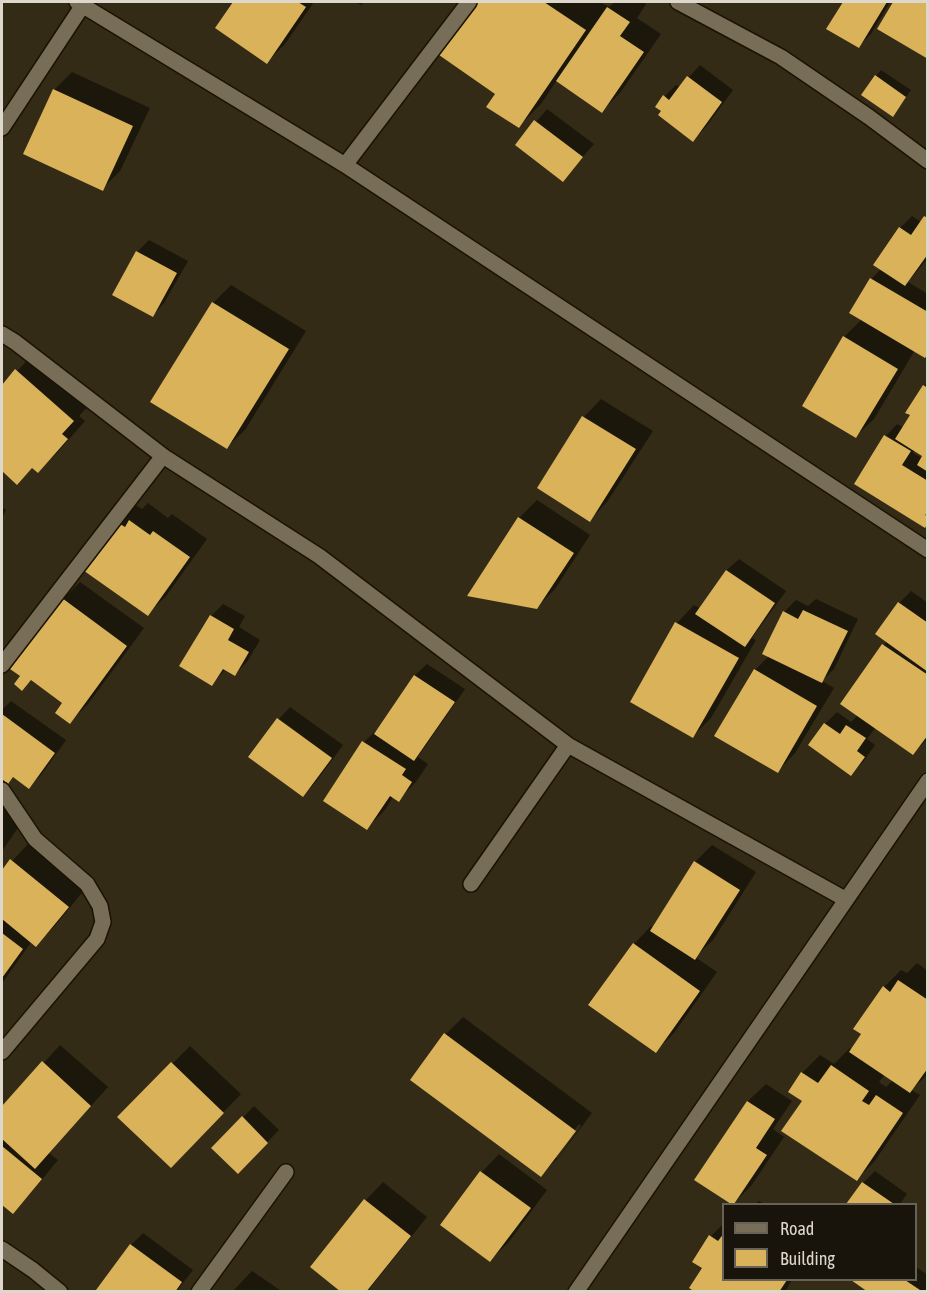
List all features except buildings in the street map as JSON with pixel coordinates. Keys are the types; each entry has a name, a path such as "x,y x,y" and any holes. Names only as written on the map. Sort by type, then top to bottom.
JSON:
{"street":[{"path":"345,165 469,2"},
{"path":"678,2 781,57 869,117 927,161"},
{"path":"2,128 80,3 345,165 927,550"},
{"path":"2,334 162,456 319,556 568,745 845,899"},
{"path":"2,665 162,456"},
{"path":"471,884 568,745"},
{"path":"576,1292 927,782"},
{"path":"2,790 35,839 87,884 100,906 103,922 97,939 2,1052"},
{"path":"199,1292 286,1172"},
{"path":"2,1249 60,1292"}]}
